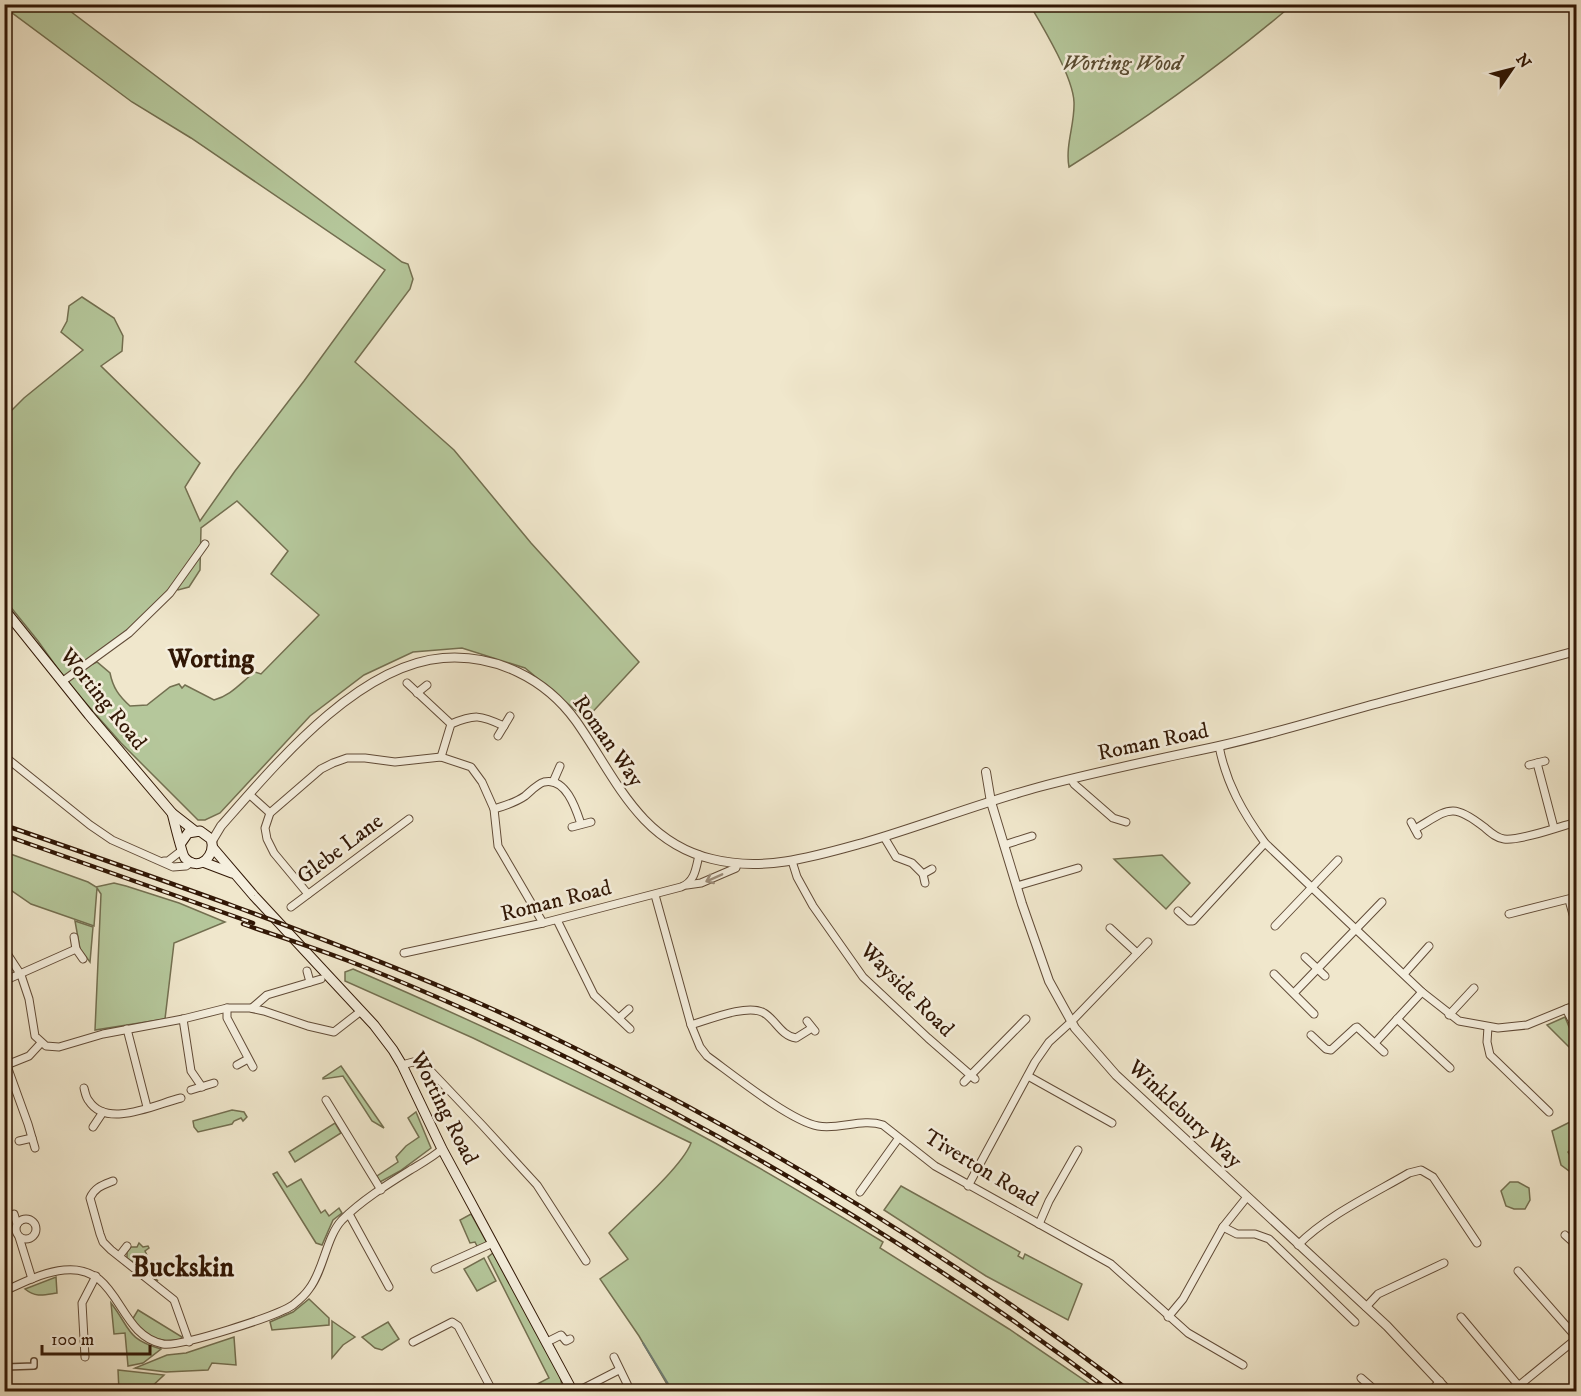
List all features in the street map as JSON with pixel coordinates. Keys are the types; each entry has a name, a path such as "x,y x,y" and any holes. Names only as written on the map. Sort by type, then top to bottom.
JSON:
{"main road":[{"name":"Worting Road","path":"4,609 172,813 195,831"},
{"name":"Worting Road","path":"172,813 181,847"},
{"path":"195,831 210,841 211,856 204,862 187,860 181,847 184,837 195,831"},
{"name":"Worting Road","path":"210,841 234,874 382,1034 402,1065 442,1149 575,1392"},
{"name":"Worting Road","path":"204,862 234,874"}],"street":[{"path":"63,681 129,633 170,593 205,544"},
{"name":"Roman Road","path":"699,855 756,866 792,861 884,837 1071,779 1219,746 1576,651"},
{"name":"Roman Way","path":"210,841 220,826 318,722 356,693 391,672 420,661 472,658 497,663 519,671 549,691 575,719 636,811 666,838 699,855"},
{"path":"407,683 451,724"},
{"path":"417,693 427,685"},
{"path":"441,757 451,724 469,716 504,726"},
{"path":"498,736 510,716"},
{"path":"1219,746 1237,801 1266,843 1311,888 1449,1015 1470,1024 1512,1028 1527,1025 1576,1005"},
{"path":"4,756 100,833 112,840 178,867 192,862"},
{"path":"308,894 274,853 267,839 265,828 270,813 321,770 347,758 395,762 441,757 471,767 482,782 494,809 498,846 543,923"},
{"path":"1537,763 1554,828"},
{"path":"553,782 560,766"},
{"name":"Winklebury Way","path":"986,772 991,802 1049,981 1071,1022 1089,1047 1116,1076 1400,1339 1449,1392"},
{"path":"1071,779 1113,818 1126,822"},
{"path":"494,809 523,797 542,782 553,782 566,791 574,803 581,824"},
{"path":"250,795 270,813"},
{"path":"1414,829 1453,809 1461,811 1495,836 1504,839 1518,838 1576,822"},
{"name":"Glebe Lane","path":"291,907 410,819"},
{"path":"572,827 591,822"},
{"path":"1004,845 1022,835 1032,836"},
{"path":"884,837 896,857 912,863 923,874 925,883"},
{"path":"1184,904 1176,912 1189,921 1194,921 1266,843"},
{"path":"164,861 168,861 181,847"},
{"path":"687,885 693,878 699,855"},
{"path":"1275,926 1338,860"},
{"name":"Wayside Road","path":"792,861 813,906 863,977 973,1077"},
{"name":"Roman Road","path":"404,953 557,920 701,883 736,868 738,864"},
{"path":"1017,886 1078,868"},
{"path":"923,874 932,869"},
{"name":"Tiverton Road","path":"655,895 691,1025 700,1047 707,1056 796,1118 816,1126 834,1127 875,1123 883,1125 935,1166 1112,1264 1188,1333 1243,1365"},
{"path":"1511,916 1573,899 1576,925"},
{"path":"1294,993 1382,902"},
{"path":"557,920 594,995 630,1029"},
{"path":"1110,928 1137,953"},
{"path":"74,937 76,949 83,959"},
{"path":"968,1186 1049,1042 1148,942"},
{"path":"1404,974 1429,946"},
{"path":"432,948 434,956"},
{"path":"4,949 21,975 29,999 35,1036 41,1043 53,1047 227,1008 252,1008 334,1032 361,1011"},
{"path":"4,981 76,949"},
{"path":"1305,957 1325,976"},
{"path":"307,971 310,982"},
{"path":"1274,974 1314,1014"},
{"path":"252,1008 267,995 321,979"},
{"path":"1449,1015 1474,988"},
{"path":"1375,1043 1422,992"},
{"path":"227,1008 227,1018 254,1067"},
{"path":"619,1018 629,1009"},
{"path":"1566,1009 1576,1028"},
{"path":"691,1025 723,1015 755,1010 764,1013 789,1037 796,1038 812,1027"},
{"path":"183,1019 191,1071 202,1087"},
{"path":"963,1082 973,1077 1026,1019"},
{"path":"1397,1019 1450,1068"},
{"path":"1311,1035 1326,1049 1331,1050 1358,1027 1384,1052"},
{"path":"1488,1027 1486,1042 1490,1055 1550,1112"},
{"path":"127,1029 147,1107"},
{"path":"35,1148 6,1066 28,1056 41,1043"},
{"path":"237,1065 248,1059"},
{"path":"402,1065 413,1062 426,1066 483,1126 537,1185 586,1261"},
{"path":"1028,1076 1112,1123"},
{"path":"191,1090 214,1083"},
{"path":"84,1088 89,1102 103,1112 121,1115 181,1098"},
{"path":"326,1100 381,1190"},
{"path":"93,1127 103,1112"},
{"path":"19,1140 32,1138"},
{"path":"860,1192 898,1138"},
{"path":"4,1291 51,1272 65,1269 76,1270 96,1276 116,1297 130,1321 149,1340 165,1344 189,1342 292,1306 309,1289 340,1222 381,1190 442,1149"},
{"name":"Tiverton Road","path":"1039,1224 1049,1201 1078,1150"},
{"path":"1298,1245 1312,1232 1347,1210 1409,1173 1420,1170 1433,1178 1477,1243"},
{"path":"860,1175 868,1180"},
{"path":"113,1181 97,1183 90,1198 103,1242 174,1300 189,1342"},
{"path":"1168,1317 1183,1299 1223,1227 1247,1197"},
{"path":"14,1214 17,1224 16,1233 32,1279"},
{"path":"349,1214 389,1287"},
{"path":"17,1224 26,1219 32,1221 35,1227 30,1238 19,1237"},
{"path":"1223,1227 1237,1234 1255,1234 1269,1239 1355,1322"},
{"path":"1565,1235 1576,1245"},
{"path":"435,1269 493,1243"},
{"path":"120,1255 127,1246"},
{"path":"1366,1307 1378,1294 1444,1263"},
{"path":"1511,1392 1521,1389 1576,1338 1518,1271"},
{"path":"85,1357 82,1303 96,1276"},
{"path":"1461,1317 1521,1389"},
{"path":"413,1342 454,1323 458,1326 493,1392"},
{"path":"547,1342 561,1335 566,1341 570,1339"},
{"path":"614,1357 630,1390"},
{"path":"6,1367 34,1366 34,1361"},
{"path":"575,1392 619,1370"},
{"path":"1361,1378 1377,1392"},
{"path":"1430,1392 1440,1381"}],"green space":[{"name":"Worting Wood","path":"1282,4 1285,11 1207,73 1069,167 1068,151 1074,102 1069,79 1030,5"},
{"path":"5,5 62,5 402,262 408,264 413,279 410,289 355,362 454,450 531,543 639,662 586,719 525,668 462,648 413,652 364,675 310,716 220,813 205,820 198,820 121,743 68,683 5,600 4,418 24,398 83,350 61,332 67,321 69,306 82,297 114,318 123,336 122,351 101,366 200,463 185,487 200,521 385,270 191,138 132,102 5,9","holes":["237,501 288,551 271,574 319,615 261,674 255,672 226,695 214,700 185,685 182,688 179,684 170,687 147,705 130,706 117,691 110,673 97,662 88,666 175,587 178,590 189,587 200,570 201,528"]},
{"path":"5,852 96,887 114,883 126,886 179,903 225,922 174,943 165,1019 95,1030 101,894 97,888 94,926 31,904 5,886"},
{"path":"1162,855 1190,883 1166,909 1114,859"},
{"path":"75,921 93,927 90,962 80,949"},
{"path":"353,969 555,1061 635,1100 727,1150 883,1242 880,1248 1009,1329 1100,1391 671,1391 639,1336 600,1279 628,1259 609,1233 666,1177 686,1153 691,1143 473,1038 345,981 345,972"},
{"path":"1565,1017 1576,1044 1576,1054 1547,1025"},
{"path":"341,1066 384,1128 372,1121 343,1076 323,1079"},
{"path":"232,1110 244,1112 247,1117 243,1121 241,1118 232,1124 198,1132 194,1127 193,1121"},
{"path":"416,1112 431,1148 400,1171 380,1182 377,1176 398,1162 396,1157 419,1137 408,1118"},
{"path":"1576,1119 1576,1144 1568,1152 1576,1164 1576,1176 1561,1165 1552,1131"},
{"path":"335,1123 341,1133 295,1162 289,1152"},
{"path":"277,1172 287,1187 301,1179 321,1213 325,1210 329,1216 339,1208 342,1213 333,1220 322,1245 316,1243 273,1174"},
{"path":"1510,1182 1518,1182 1529,1188 1530,1200 1525,1209 1506,1206 1501,1191"},
{"path":"901,1186 1020,1252 1018,1256 1023,1259 1025,1254 1082,1284 1068,1320 986,1276 884,1210"},
{"path":"471,1214 487,1243 478,1248 475,1242 470,1243 460,1220"},
{"path":"139,1243 149,1248 145,1251 154,1270 150,1273 158,1281 127,1258 127,1252 131,1247 137,1247"},
{"path":"493,1253 559,1372 562,1385 550,1391 524,1391 549,1378 488,1257"},
{"path":"484,1258 496,1281 477,1291 464,1269"},
{"path":"56,1277 57,1293 37,1295 25,1289"},
{"path":"309,1299 329,1318 329,1325 272,1330 270,1322 293,1312"},
{"path":"111,1303 135,1337 161,1349 143,1363 128,1366 125,1333 114,1334"},
{"path":"138,1310 182,1337 180,1340 165,1340 148,1334 132,1320"},
{"path":"332,1321 355,1337 343,1345 332,1358"},
{"path":"388,1322 399,1339 382,1350 375,1348 362,1337"},
{"path":"234,1337 236,1365 212,1363 208,1370 166,1372 135,1368 167,1355 186,1353"},
{"path":"118,1370 164,1375 147,1391 119,1391"}],"waterway":[{"path":"643,1343 673,1392"}],"railway":[{"path":"4,825 346,948 545,1033 687,1106 859,1205 1024,1314 1131,1392"},
{"path":"4,835 253,923"},
{"path":"243,924 346,960 434,996 550,1049 717,1136 919,1257 1111,1392"}],"district":[{"name":"Worting","path":"211,659"},
{"name":"Buckskin","path":"183,1267"}]}
